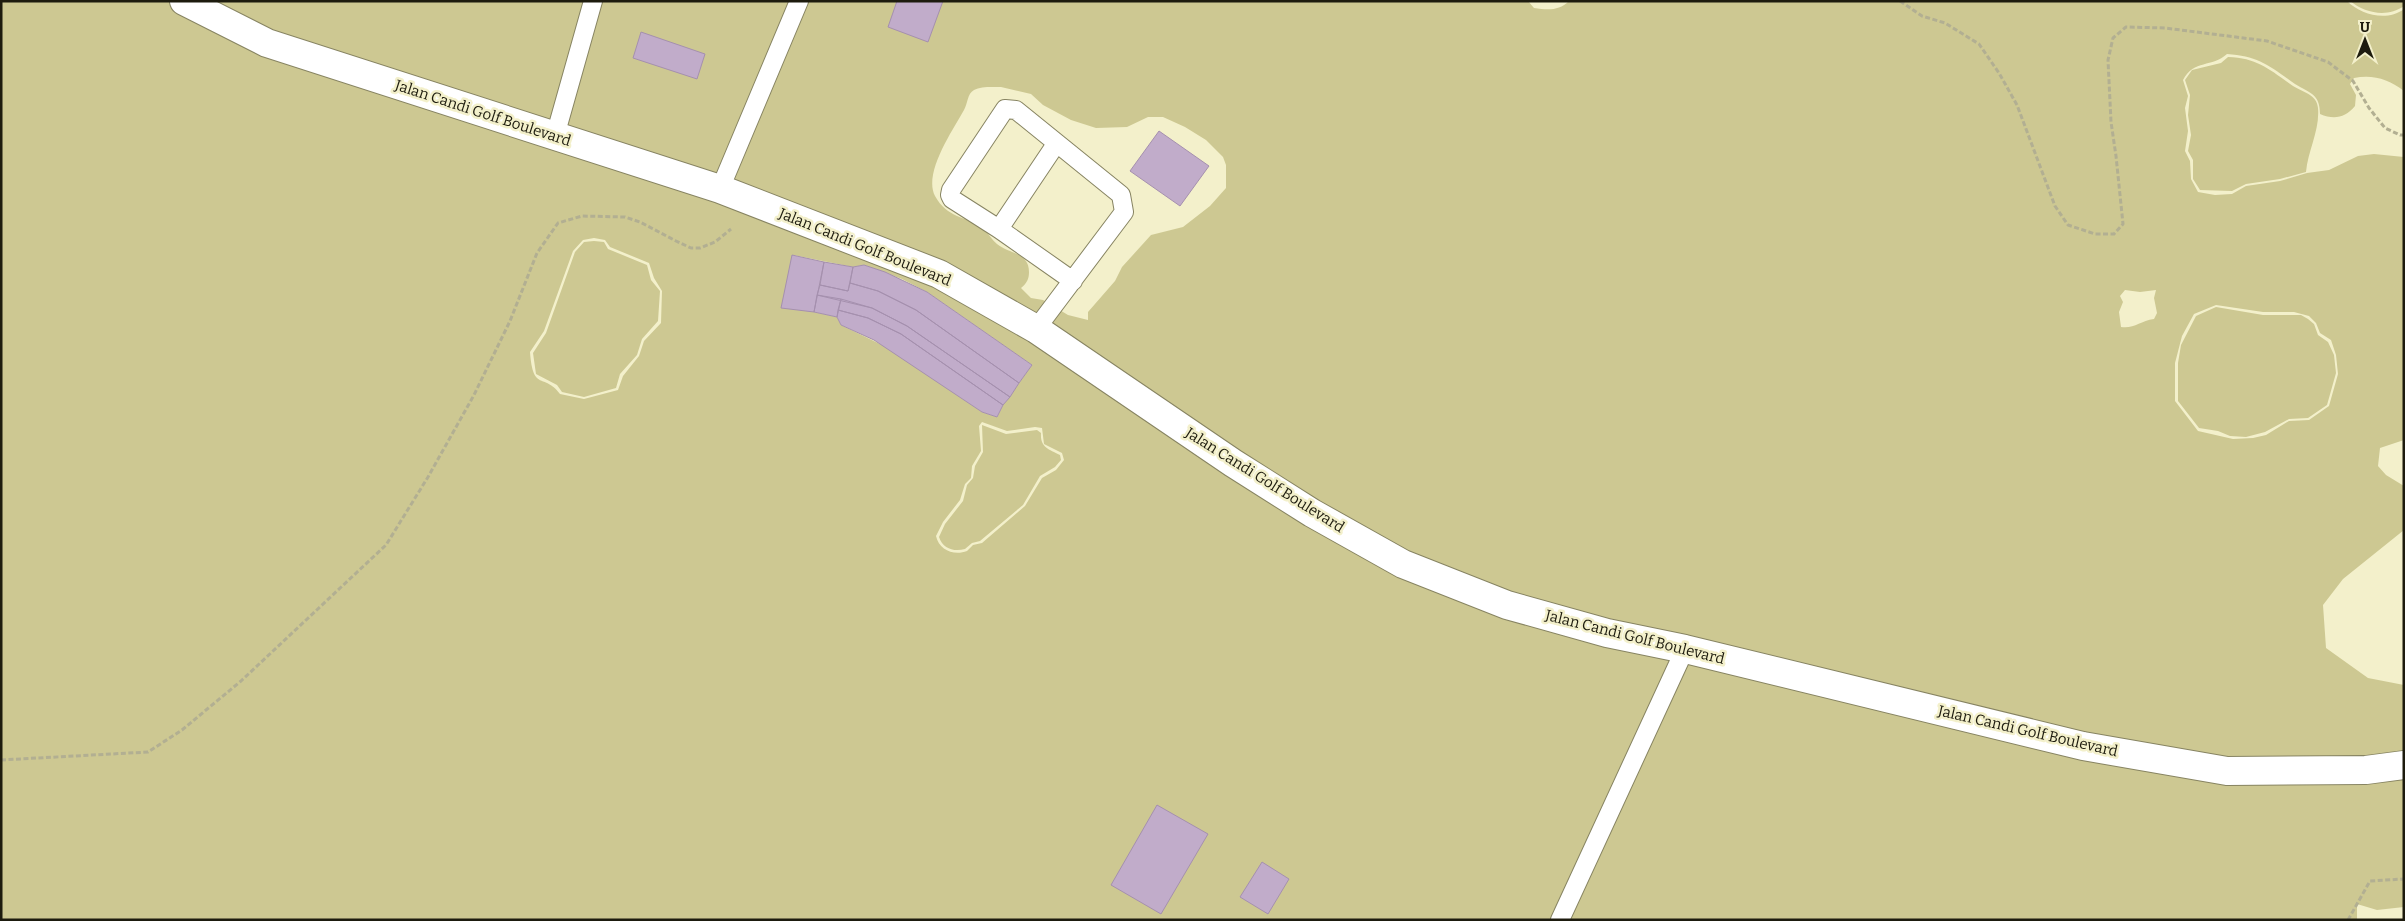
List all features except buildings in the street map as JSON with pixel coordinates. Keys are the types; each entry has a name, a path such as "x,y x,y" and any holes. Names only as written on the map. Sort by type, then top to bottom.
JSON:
{"street":[{"name":"Jalan Candi Golf Boulevard","path":"184,1 267,43 720,189 939,274 1036,329 1233,463 1312,513 1403,564 1507,604 1607,633 1685,649 2083,746 2227,771 2366,770 2404,765"}],"lane":[{"path":"556,136 592,1"},
{"path":"720,189 799,1"},
{"path":"1036,329 1073,281 1124,212 1124,202 1121,195 1016,110 1006,109 951,190 950,195 952,199 999,229 1073,281"},
{"path":"999,229 1056,144"},
{"path":"1560,920 1685,649"}],"path":[{"path":"1900,1 1922,16 1945,23 1979,44 1999,73 2016,105 2055,206 2068,225 2096,234 2114,234 2123,224 2111,122 2108,60 2114,38 2126,27 2165,28 2267,41 2328,62 2353,81 2369,108 2385,128 2400,136 2404,134"},
{"path":"1,760 148,752 182,730 241,681 386,545 428,477 474,395 510,321 537,253 558,223 582,216 624,217 640,222 691,248 700,248 708,246 722,237 746,214 755,202"},
{"path":"2348,920 2370,881 2404,879"}],"shaded area":[{"path":"1,1 1528,1 1534,8 1549,9 1561,7 1569,1 2347,1 2359,10 2374,15 2390,15 2404,9 2404,91 2380,78 2354,78 2350,84 2356,95 2355,106 2339,117 2320,114 2320,107 2313,95 2271,67 2247,57 2227,54 2215,61 2192,69 2183,80 2188,96 2185,108 2188,131 2185,151 2190,161 2191,179 2198,192 2215,195 2232,194 2246,186 2280,181 2307,173 2329,170 2358,156 2374,154 2404,157 2404,440 2380,448 2378,466 2386,475 2404,486 2404,530 2343,579 2323,605 2326,648 2368,678 2404,685 2404,907 2377,910 2357,904 2357,920 1,920","holes":["987,87 1001,87 1031,94 1043,105 1071,120 1096,128 1127,127 1148,117 1163,117 1185,127 1206,140 1223,157 1226,165 1226,188 1210,206 1183,227 1151,235 1122,267 1115,281 1088,312 1088,320 1068,315 1043,300 1031,298 1021,288 1029,277 1028,265 1022,257 997,244 986,231 975,223 956,216 945,209 935,196 932,187 933,176 941,152 964,110 970,94 974,90","594,238 605,240 610,247 649,263 654,278 662,291 661,323 644,341 639,356 623,376 618,390 584,399 560,394 549,384 537,378 531,365 530,352 544,331 573,251 583,240","793,255 853,267 864,265 902,279 927,292 1032,365 1003,405 997,417 982,412 884,346 841,325 837,317 814,312","2125,290 2140,292 2156,290 2154,298 2157,313 2154,319 2130,327 2121,327 2119,312 2123,302 2120,296","2216,305 2263,312 2294,312 2309,316 2316,323 2320,333 2331,340 2336,355 2338,374 2329,406 2309,420 2289,421 2266,435 2253,438 2233,439 2198,431 2175,401 2175,363 2182,336 2194,314","982,422 1007,431 1035,427 1042,428 1044,444 1062,453 1064,460 1056,470 1042,478 1025,506 982,543 973,545 967,551 957,553 948,551 940,545 936,536 943,522 960,500 965,484 971,478 972,466 981,451 979,426"]},
{"path":"2350,1 2404,1 2404,6 2397,10 2383,13 2362,9"},
{"path":"2228,57 2256,62 2312,96 2315,100 2318,108 2316,132 2306,172 2280,179 2246,184 2232,191 2200,190 2193,179 2193,160 2188,151 2191,135 2188,115 2190,95 2185,80 2192,70 2221,63"},
{"path":"584,242 604,242 608,249 647,265 651,280 660,291 658,321 642,339 637,355 620,374 616,388 584,397 562,392 557,385 536,374 533,353 546,333 575,252"},
{"path":"2216,307 2263,315 2301,315 2314,324 2318,335 2328,342 2334,355 2336,373 2327,405 2308,418 2289,419 2265,432 2246,437 2230,436 2218,431 2199,428 2178,401 2178,363 2181,345 2196,316"},
{"path":"982,425 1006,434 1037,430 1041,433 1043,445 1060,455 1061,460 1055,467 1040,476 1023,505 980,541 972,543 965,549 953,550 946,547 939,537 945,524 963,501 967,485 973,478 975,466 983,452"}]}
